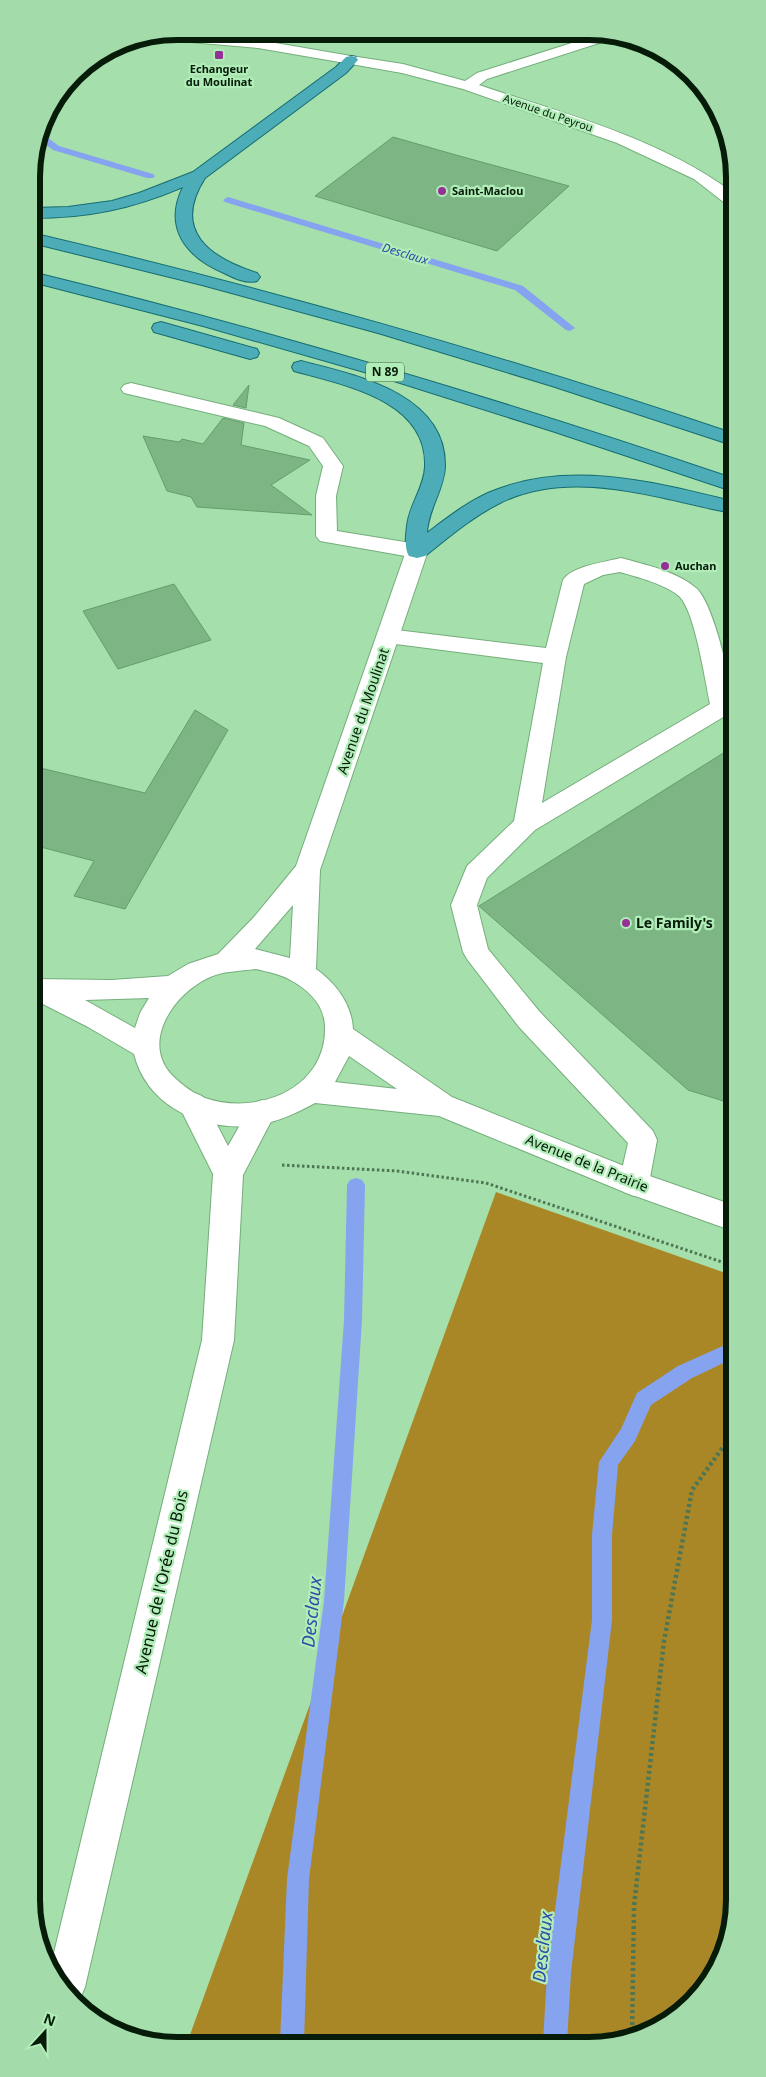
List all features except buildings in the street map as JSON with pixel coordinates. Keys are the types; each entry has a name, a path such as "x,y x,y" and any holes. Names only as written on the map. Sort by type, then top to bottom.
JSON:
{"highway":[{"path":"40,213 68,212 114,206 145,197 199,175 341,70 351,60"},
{"path":"199,175 187,196 184,216 186,234 198,252 219,266 247,276 614,383 726,422"},
{"path":"40,240 238,290 420,340 550,379 726,437"},
{"name":"N 89","path":"40,279 208,321 352,362 582,433 726,483"},
{"path":"40,295 358,384 405,406 421,420 432,436 435,453 435,468 419,515 417,551"},
{"path":"417,551 474,509 507,493 540,486 576,482 612,483 659,489 726,506"}],"street":[{"name":"Avenue du Peyrou","path":"213,40 258,44 351,60 403,70 468,86 623,140 700,176 726,196"},
{"path":"468,86 482,76 596,40"},
{"path":"131,389 272,422 316,442 333,466 326,496 327,536 417,551"},
{"name":"Avenue du Moulinat","path":"303,974 307,870 417,551"},
{"path":"526,824 555,657 574,580 597,570 621,565 661,576 688,593 704,623 726,703"},
{"path":"388,636 555,657"},
{"path":"634,1183 643,1140 529,1019 476,952 464,904 476,873 526,824 726,708"},
{"name":"Avenue du Moulinat","path":"226,962 263,924 307,870"},
{"path":"256,960 284,965 303,974 326,994 338,1014 340,1035 334,1062 319,1083 308,1091 295,1100 262,1112 236,1114 205,1110 192,1104 178,1097 158,1078 147,1055 146,1030 156,1006 173,986 197,971 226,962 256,960"},
{"path":"40,990 112,990 173,986"},
{"path":"40,991 98,1019 147,1048"},
{"name":"Avenue de la Prairie","path":"340,1035 442,1105 634,1183 726,1215"},
{"name":"Avenue de la Prairie","path":"308,1091 442,1105"},
{"path":"192,1104 228,1174"},
{"path":"228,1174 262,1112"},
{"name":"Avenue de l'Orée du Bois","path":"66,1981 218,1340 228,1174"}],"path":[{"path":"397,1171 486,1183 726,1263"},
{"path":"632,2030 634,1906 664,1641 692,1490 726,1443"}],"shaded area":[{"path":"496,1192 726,1273 726,1909 719,1944 703,1976 679,2003 657,2019 641,2027 598,2037 189,2037"}],"waterway":[{"name":"Desclaux","path":"46,140 56,148 150,176"},
{"name":"Desclaux","path":"228,200 519,288 570,328"},
{"name":"Desclaux","path":"292,2037 298,1879 334,1601 353,1320 356,1185"},
{"name":"Desclaux","path":"555,2037 559,1973 602,1620 602,1535 609,1462 628,1435 644,1399 685,1372 726,1353"}],"place":[{"name":"Echangeur du Moulinat","path":"219,55"},
{"name":"Saint-Maclou","path":"442,191"},
{"name":"Auchan","path":"665,566"},
{"name":"Le Family's","path":"626,923"}]}
